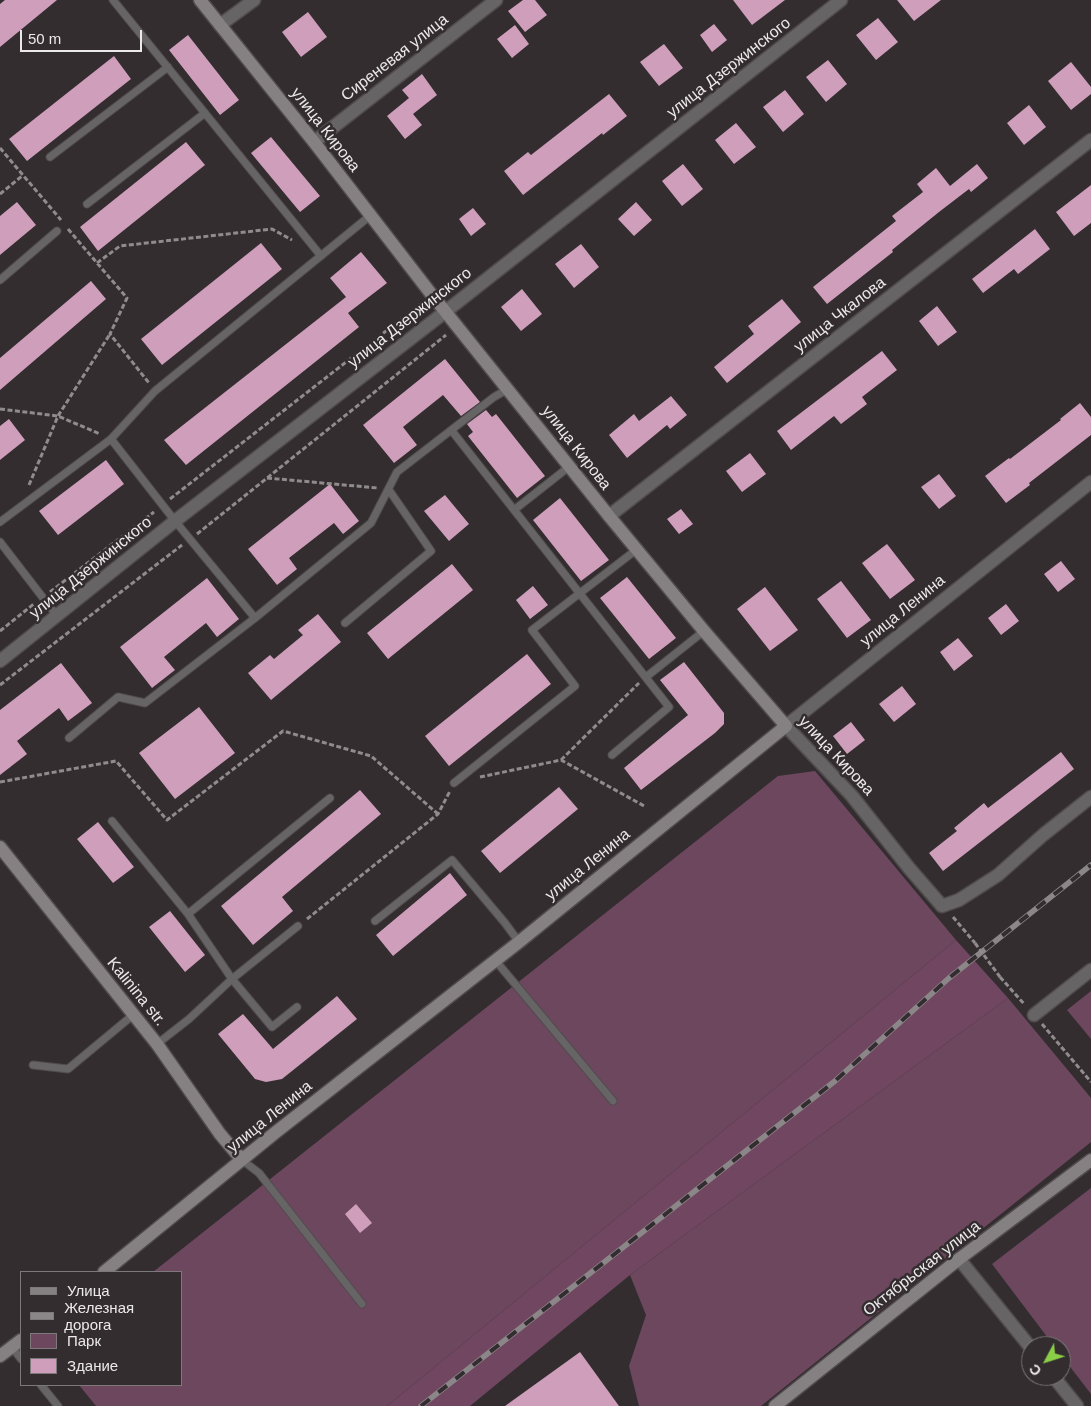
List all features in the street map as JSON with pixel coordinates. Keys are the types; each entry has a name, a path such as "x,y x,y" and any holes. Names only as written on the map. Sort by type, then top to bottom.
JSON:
{"street":[{"name":"улица Кирова","path":"200,0 314,142 445,312 636,550 786,726 852,796 940,905 947,906 959,900 998,875 1043,835 1091,797"},
{"path":"220,25 254,0"},
{"name":"Сиреневая улица","path":"314,142 496,0"},
{"name":"улица Дзержинского","path":"0,661 175,521 445,312 841,0"},
{"name":"улица Чкалова","path":"609,516 1091,140"},
{"name":"улица Ленина","path":"105,1271 276,1132 519,942 1091,482"},
{"name":"Kalinina str.","path":"0,847 157,1044 220,1134 242,1160"},
{"path":"1034,1015 1091,970"},
{"name":"Октябрьская улица","path":"775,1406 959,1259 1091,1160"},
{"path":"959,1259 1021,1336"},
{"path":"0,1356 16,1344"},
{"path":"1061,1386 1077,1406"}],"lane":[{"path":"114,0 321,256"},
{"path":"50,157 168,67"},
{"path":"87,204 205,113"},
{"path":"0,522 111,439 155,391 371,215"},
{"path":"0,280 57,230"},
{"path":"69,738 118,697 146,703 255,618 372,523 397,472 494,397 508,389"},
{"path":"452,430 669,707 612,756"},
{"path":"111,439 175,521 255,618"},
{"path":"514,510 570,466"},
{"path":"345,623 431,551 389,490"},
{"path":"0,542 57,616"},
{"path":"454,783 575,686 532,630 636,550"},
{"path":"646,677 704,631"},
{"path":"188,914 330,798"},
{"path":"112,821 188,914 232,979 272,1027 297,1007"},
{"path":"374,921 452,860 519,942"},
{"path":"157,1044 189,1019 232,979 298,926"},
{"path":"495,960 614,1101"},
{"path":"32,1065 68,1069 133,1015"},
{"path":"242,1160 258,1173 362,1304"},
{"path":"16,1344 20,1356"},
{"path":"42,1386 58,1406"}],"path":[{"path":"0,148 127,298 110,334 58,416 19,507"},
{"path":"0,194 22,176"},
{"path":"97,263 120,246 272,229 297,242"},
{"path":"0,631 432,295"},
{"path":"0,685 190,539 458,327"},
{"path":"110,334 155,391"},
{"path":"0,409 58,416 111,439"},
{"path":"267,478 389,490"},
{"path":"298,926 438,814 454,783 560,760 646,677"},
{"path":"0,782 116,761 167,820 283,731 371,756 438,814"},
{"path":"560,760 646,808"},
{"path":"951,915 1000,977 1091,1082"}],"green space":[{"path":"815,771 956,940 387,1406 96,1406 80,1386 182,1386 182,1271 154,1271 778,776"},
{"path":"1091,991 1091,1039 1067,1010"},
{"path":"1008,998 1091,1098 1091,1142 761,1406 639,1406 629,1366 646,1315 630,1275"},
{"path":"1091,1188 1091,1394 1071,1368 1071,1336 1046,1336 992,1264"}],"shaded area":[{"path":"956,940 1008,998 630,1275 470,1406 387,1406"}],"building":[{"path":"5,0 57,0 0,47 0,4"},
{"path":"523,0 535,0 547,15 525,32 508,11"},
{"path":"733,0 785,0 752,25"},
{"path":"897,0 941,0 914,21"},
{"path":"308,12 327,37 301,57 282,32"},
{"path":"878,18 898,42 876,60 856,35"},
{"path":"714,24 727,40 712,52 700,35"},
{"path":"515,25 529,44 512,58 497,39"},
{"path":"188,35 239,100 220,115 169,50"},
{"path":"664,44 683,68 659,86 640,62"},
{"path":"114,56 131,79 27,161 9,139"},
{"path":"828,60 847,84 826,102 806,77"},
{"path":"1071,62 1091,87 1091,94 1071,110 1048,81"},
{"path":"422,74 437,95 413,114 422,125 405,139 387,116 409,98 402,90"},
{"path":"785,90 804,114 783,132 763,107"},
{"path":"609,94 627,116 603,135 602,133 523,195 504,171 528,152 531,155"},
{"path":"1029,105 1046,127 1024,145 1007,123"},
{"path":"736,123 756,147 734,164 715,140"},
{"path":"271,137 320,196 300,212 251,153"},
{"path":"186,142 205,165 98,251 80,227"},
{"path":"683,164 703,189 682,206 662,181"},
{"path":"977,164 988,178 971,192 969,189 939,212 892,250 893,252 827,304 813,287 896,221 892,216 923,192 917,184 936,168 950,186"},
{"path":"1091,185 1091,223 1074,236 1056,212"},
{"path":"17,202 36,225 0,255 0,216"},
{"path":"636,202 652,220 634,236 618,219"},
{"path":"473,208 486,224 471,236 459,219"},
{"path":"1035,229 1050,249 1018,274 1014,269 983,293 972,279"},
{"path":"261,243 282,269 162,365 141,339"},
{"path":"581,244 599,267 574,288 555,264"},
{"path":"361,252 387,283 348,313 359,327 186,465 164,440 346,297 330,278"},
{"path":"91,281 106,299 0,390 0,358"},
{"path":"522,289 542,314 521,331 501,307"},
{"path":"782,299 801,322 727,383 714,367 754,334 748,326"},
{"path":"937,306 957,332 938,346 919,321"},
{"path":"882,351 897,370 862,397 867,404 841,424 834,416 791,450 777,431"},
{"path":"445,359 480,402 461,416 443,395 403,427 417,445 394,463 363,425"},
{"path":"671,396 687,415 670,429 667,425 627,458 609,435 634,414 639,421"},
{"path":"1080,403 1091,417 1091,435 1006,503 985,476 1061,420"},
{"path":"486,410 492,417 496,414 545,476 517,498 468,436 473,432 467,424"},
{"path":"9,419 25,440 0,460 0,426"},
{"path":"750,453 766,474 742,492 726,471"},
{"path":"106,460 124,484 58,535 39,511"},
{"path":"939,474 956,496 939,509 921,487"},
{"path":"330,484 359,521 343,534 334,523 289,558 297,569 277,585 248,549"},
{"path":"445,495 469,524 449,541 424,511"},
{"path":"560,498 609,560 581,581 533,520"},
{"path":"681,509 693,524 679,534 667,519"},
{"path":"887,544 915,580 890,599 862,563"},
{"path":"1061,561 1075,579 1058,592 1044,574"},
{"path":"452,564 473,590 388,659 367,633"},
{"path":"627,577 676,638 649,659 600,598"},
{"path":"207,578 239,619 217,637 206,623 164,657 175,670 152,688 120,647"},
{"path":"841,581 871,620 847,638 817,599"},
{"path":"533,586 548,605 530,619 516,600"},
{"path":"765,587 798,630 770,651 737,609"},
{"path":"1006,604 1019,621 1001,635 988,618"},
{"path":"318,614 341,642 271,700 248,673 270,655 274,659 303,635 298,630"},
{"path":"958,638 973,656 954,671 940,652"},
{"path":"527,654 551,684 449,766 425,736"},
{"path":"684,662 724,713 724,724 641,790 624,768 688,715 660,680"},
{"path":"61,663 92,703 68,721 59,708 17,741 27,754 0,775 0,710"},
{"path":"902,686 916,704 894,722 879,704"},
{"path":"199,707 235,753 175,799 139,753"},
{"path":"851,722 865,740 847,754 833,736"},
{"path":"1061,752 1074,769 943,871 929,853 957,831 954,828 984,803 988,808"},
{"path":"559,787 578,809 500,873 481,851"},
{"path":"360,790 381,814 282,897 293,911 253,945 221,906"},
{"path":"98,822 134,867 113,883 77,839"},
{"path":"450,873 467,895 393,956 376,935"},
{"path":"170,911 205,955 185,972 149,927"},
{"path":"337,996 357,1019 282,1079 266,1082 255,1079 218,1034 243,1014 273,1049"},
{"path":"356,1204 372,1223 360,1233 345,1214"},
{"path":"580,1352 619,1406 505,1406"}],"railway":[{"path":"421,1406 835,1081 949,978 1091,865"}]}
